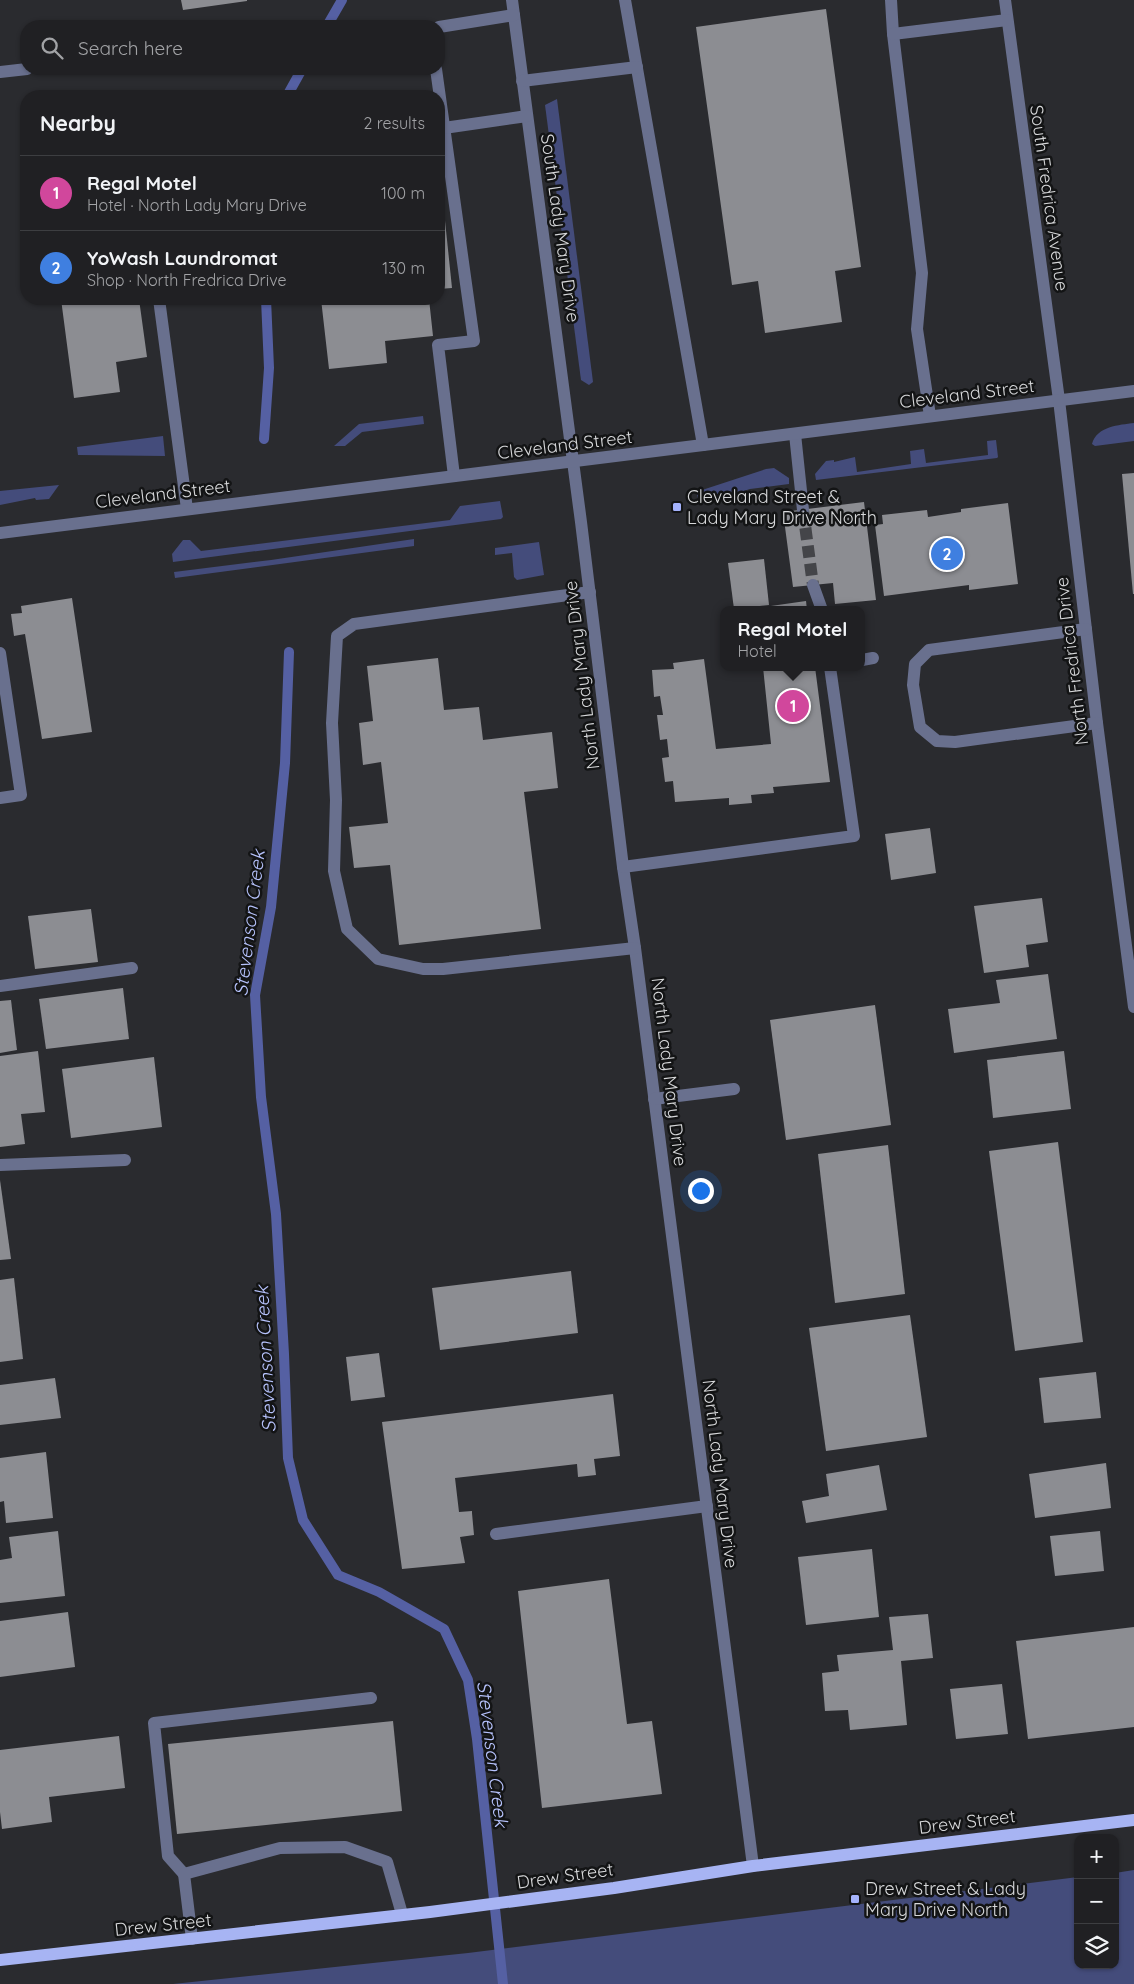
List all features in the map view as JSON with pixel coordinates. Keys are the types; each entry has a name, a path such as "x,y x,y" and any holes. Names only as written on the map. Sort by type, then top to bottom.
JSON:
{"main road":[{"name":"Drew Street","path":"0,1960 430,1912 614,1888 753,1866 1134,1820"}],"street":[{"name":"South Lady Mary Drive","path":"512,0 573,461"},
{"path":"625,0 703,445"},
{"path":"891,0 922,273 917,329 930,416"},
{"name":"South Fredrica Avenue","path":"1005,0 1059,400"},
{"path":"445,26 514,15"},
{"path":"894,34 1008,20"},
{"path":"522,81 637,67"},
{"path":"0,72 20,70"},
{"path":"437,75 439,90"},
{"path":"445,128 527,116"},
{"path":"445,135 474,341 438,345 454,476"},
{"path":"160,305 187,509"},
{"name":"Cleveland Street","path":"0,533 1134,390"},
{"name":"North Fredrica Drive","path":"1059,400 1097,724 1134,1007"},
{"path":"795,434 803,510"},
{"name":"North Lady Mary Drive","path":"573,461 623,866 753,1866"},
{"path":"813,585 821,606"},
{"path":"590,592 354,624 337,636 332,723 336,800 334,871 347,929 378,960 424,970 635,948"},
{"path":"1086,629 929,650 916,664 913,685 915,708 920,727 937,741 955,742 1097,724"},
{"path":"0,653 21,795 0,798"},
{"path":"623,866 854,836 831,671"},
{"path":"0,986 132,968"},
{"path":"654,1099 734,1089"},
{"path":"0,1165 125,1160"},
{"path":"496,1534 706,1506"},
{"path":"192,1939 184,1874 168,1856 154,1724 371,1698"},
{"path":"184,1874 280,1848 345,1847 387,1862 402,1914"}],"shaded area":[{"path":"557,99 593,382 589,385 581,380 545,105"},
{"path":"423,416 424,424 362,432 345,446 334,446 359,424"},
{"path":"1134,423 1134,441 1095,446 1092,444 1099,433 1104,430"},
{"path":"163,436 165,456 78,455 77,447"},
{"path":"996,440 997,458 816,480 815,474 826,461 834,460 834,462 855,457 857,472 911,464 910,451 924,449 926,463 988,455 987,441"},
{"path":"774,468 789,478 789,484 750,489 700,505 696,492"},
{"path":"59,485 49,499 36,500 35,498 0,505 0,491"},
{"path":"500,501 503,517 501,519 173,562 172,554 183,540 190,540 201,551 450,520 460,506"},
{"path":"414,539 414,546 175,578 174,572 271,560"},
{"path":"539,542 544,575 517,580 514,577 512,553 495,555 495,548"},
{"path":"1134,1870 1134,1984 173,1984 468,1953 1074,1877 1074,1969 1119,1969 1119,1872"}],"building":[{"path":"181,0 247,0 247,1 183,10"},
{"path":"826,9 861,267 835,271 842,322 765,333 758,281 732,285 696,27"},
{"path":"445,221 452,288 445,289"},
{"path":"62,305 140,305 147,357 116,362 120,392 74,398"},
{"path":"322,305 430,305 433,336 385,341 387,363 329,369"},
{"path":"1134,473 1134,594 1133,594 1122,474"},
{"path":"864,502 876,600 835,604 833,583 793,587 783,512"},
{"path":"1008,503 1018,584 969,590 969,585 884,596 875,525 883,524 882,515 927,510 928,517 961,512 961,509"},
{"path":"764,559 769,605 734,606 728,563"},
{"path":"72,598 92,732 42,739 25,634 14,636 11,614 22,613 21,606"},
{"path":"806,601 807,606 770,606"},
{"path":"438,658 444,710 479,707 483,740 552,732 558,788 524,792 541,929 399,945 390,865 354,868 349,827 388,823 381,762 363,765 359,723 373,721 367,666"},
{"path":"704,659 716,749 771,744 763,671 816,671 830,782 773,787 774,793 751,795 752,803 729,805 729,798 675,802 673,781 665,782 662,758 669,757 667,739 660,740 657,715 663,715 660,696 654,697 652,670 674,669 673,663"},
{"path":"930,828 936,873 891,880 885,834"},
{"path":"1042,898 1048,942 1026,945 1029,967 984,973 974,906"},
{"path":"91,909 98,962 35,969 28,916"},
{"path":"1048,974 1057,1039 954,1053 948,1009 1000,1003 996,980"},
{"path":"123,988 129,1039 46,1049 39,999"},
{"path":"11,1000 17,1050 0,1053 0,1001"},
{"path":"875,1005 891,1125 786,1140 770,1020"},
{"path":"38,1051 45,1112 21,1114 25,1144 0,1147 0,1056"},
{"path":"1064,1051 1071,1109 993,1118 987,1060"},
{"path":"154,1057 162,1127 71,1138 62,1069"},
{"path":"1058,1142 1083,1342 1015,1351 989,1151"},
{"path":"888,1145 905,1294 835,1303 818,1154"},
{"path":"0,1180 11,1259 0,1260"},
{"path":"571,1271 578,1333 440,1350 432,1288"},
{"path":"14,1278 23,1359 0,1362 0,1280"},
{"path":"910,1315 927,1437 826,1451 809,1328"},
{"path":"379,1353 385,1397 351,1401 346,1357"},
{"path":"1096,1372 1101,1418 1044,1423 1039,1378"},
{"path":"55,1378 61,1418 0,1425 0,1385"},
{"path":"613,1394 620,1456 594,1459 596,1475 578,1477 577,1464 455,1478 459,1512 472,1511 474,1535 460,1537 465,1563 402,1569 382,1422"},
{"path":"46,1452 53,1518 6,1523 4,1501 0,1502 0,1458"},
{"path":"1106,1463 1111,1508 1035,1518 1029,1474"},
{"path":"879,1465 887,1510 806,1523 802,1501 829,1496 826,1474"},
{"path":"58,1531 65,1596 0,1603 0,1560 12,1558 9,1537"},
{"path":"1100,1531 1104,1571 1055,1576 1050,1536"},
{"path":"872,1549 879,1617 806,1625 798,1557"},
{"path":"609,1579 627,1724 652,1721 662,1794 542,1808 518,1591"},
{"path":"68,1612 75,1667 0,1677 0,1621"},
{"path":"928,1614 933,1658 901,1661 907,1725 850,1730 848,1710 825,1711 822,1673 839,1671 837,1655 893,1650 889,1617"},
{"path":"1134,1627 1134,1727 1028,1739 1016,1641"},
{"path":"1002,1684 1008,1734 956,1739 950,1689"},
{"path":"393,1721 402,1811 177,1834 168,1744"},
{"path":"119,1736 125,1788 49,1797 52,1822 2,1829 0,1812 0,1750"}],"waterway":[{"name":"Stevenson Creek","path":"330,20 342,0"},
{"name":"Stevenson Creek","path":"290,90 299,75"},
{"name":"Stevenson Creek","path":"264,439 269,368 266,305"},
{"name":"Stevenson Creek","path":"289,652 285,763 271,907 255,995 261,1097 276,1214 288,1458 303,1520 338,1575 379,1592 444,1629 468,1680 477,1739 503,1984"}],"tunnel":[{"path":"803,510 813,585"}],"place":[{"name":"Cleveland Street & Lady Mary Drive North","path":"677,507"},
{"name":"YoWash Laundromat","path":"947,554"},
{"name":"Regal Motel","path":"793,706"},
{"name":"Drew Street & Lady Mary Drive North","path":"855,1899"}]}
